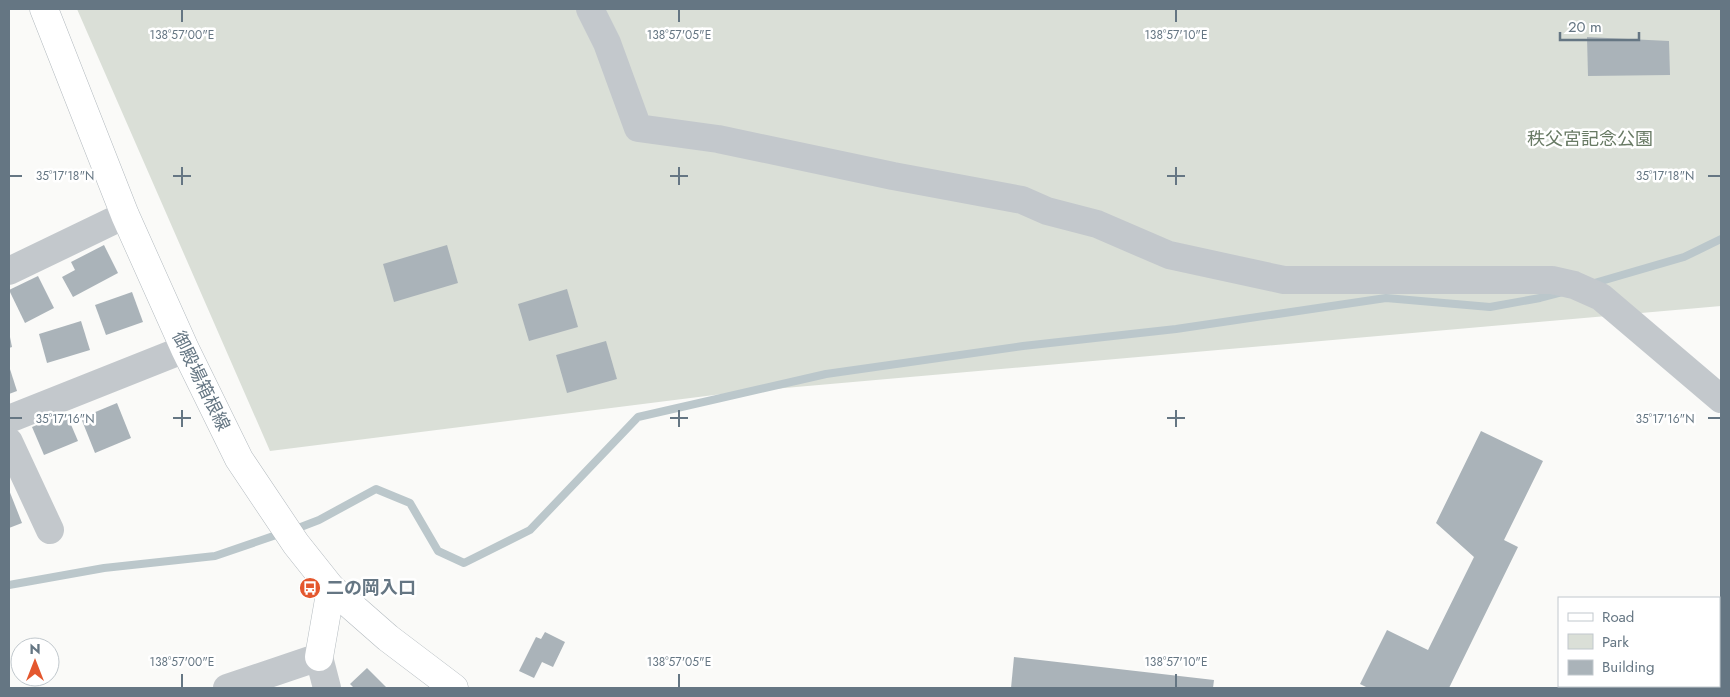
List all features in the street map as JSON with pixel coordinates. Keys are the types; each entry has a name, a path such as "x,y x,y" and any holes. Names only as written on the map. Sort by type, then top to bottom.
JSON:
{"main road":[{"name":"御殿場箱根線","path":"44,9 125,215 185,349 239,459 296,544 331,588 388,638 454,688"},
{"path":"319,657 331,588"}],"street":[{"path":"590,9 607,44 638,128 718,139 892,176 1022,200 1048,211 1097,224 1170,255 1284,280 1552,280 1574,285 1601,296 1721,399"},
{"path":"9,271 125,215"},
{"path":"9,418 185,349"},
{"path":"9,442 50,530"},
{"path":"227,688 319,657 327,688"}],"green space":[{"name":"秩父宮記念公園","path":"77,9 1721,9 1721,306 738,392 270,451"}],"building":[{"path":"1587,37 1669,41 1670,75 1588,76"},
{"path":"104,245 118,273 73,297 62,277 75,270 71,262"},
{"path":"447,245 458,283 394,302 383,264"},
{"path":"38,276 54,308 25,323 9,290"},
{"path":"567,289 578,327 529,341 518,304"},
{"path":"132,292 143,322 106,335 95,305"},
{"path":"81,321 90,350 47,363 39,334"},
{"path":"9,332 12,347 9,348"},
{"path":"606,341 617,379 567,393 556,355"},
{"path":"9,366 17,391 9,394"},
{"path":"117,403 131,438 95,453 81,418"},
{"path":"66,413 78,441 44,455 32,427"},
{"path":"1481,431 1543,461 1504,540 1518,547 1449,688 1368,688 1360,684 1387,630 1428,650 1474,557 1436,523"},
{"path":"9,490 22,523 9,528"},
{"path":"545,632 565,642 553,667 542,662 534,678 519,671 536,637 541,639"},
{"path":"1014,657 1214,680 1213,688 1011,688"},
{"path":"367,668 387,688 354,688 350,684"}],"waterway":[{"path":"1591,284 1684,257 1721,239"},
{"path":"293,530 319,520 376,489 410,503 438,551 464,563 530,530 638,417 826,374 1023,346 1176,329 1386,298 1490,307 1563,292"},
{"path":"9,585 104,568 215,556 282,533"}],"place":[{"name":"二の岡入口","path":"310,588"}]}
